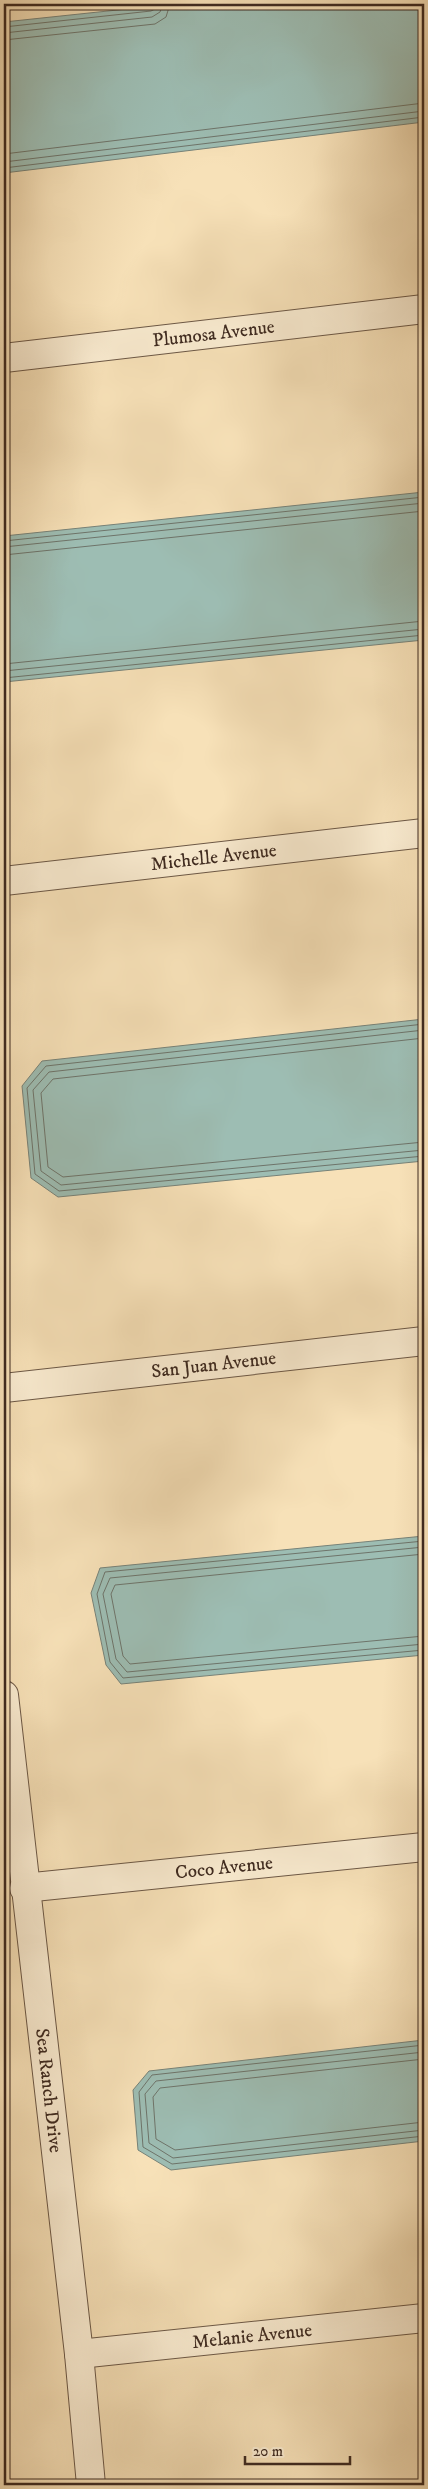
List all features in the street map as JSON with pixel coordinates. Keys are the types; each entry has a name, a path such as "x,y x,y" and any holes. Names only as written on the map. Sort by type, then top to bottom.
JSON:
{"street":[{"name":"Plumosa Avenue","path":"4,358 424,309"},
{"name":"Michelle Avenue","path":"4,880 424,833"},
{"name":"San Juan Avenue","path":"4,1388 424,1341"},
{"name":"Sea Ranch Drive","path":"4,1695 24,1888 79,2354 91,2485"},
{"name":"Coco Avenue","path":"24,1888 424,1847"},
{"name":"Melanie Avenue","path":"79,2354 424,2318"}],"water":[{"path":"174,4 424,4 424,122 4,173 4,22"},
{"path":"424,492 424,640 4,682 4,536"},
{"path":"424,1019 424,1161 58,1197 31,1178 22,1086 42,1061"},
{"path":"424,1536 424,1655 121,1684 106,1665 91,1593 100,1568"},
{"path":"424,2040 424,2141 171,2170 138,2150 133,2090 149,2071"}]}
